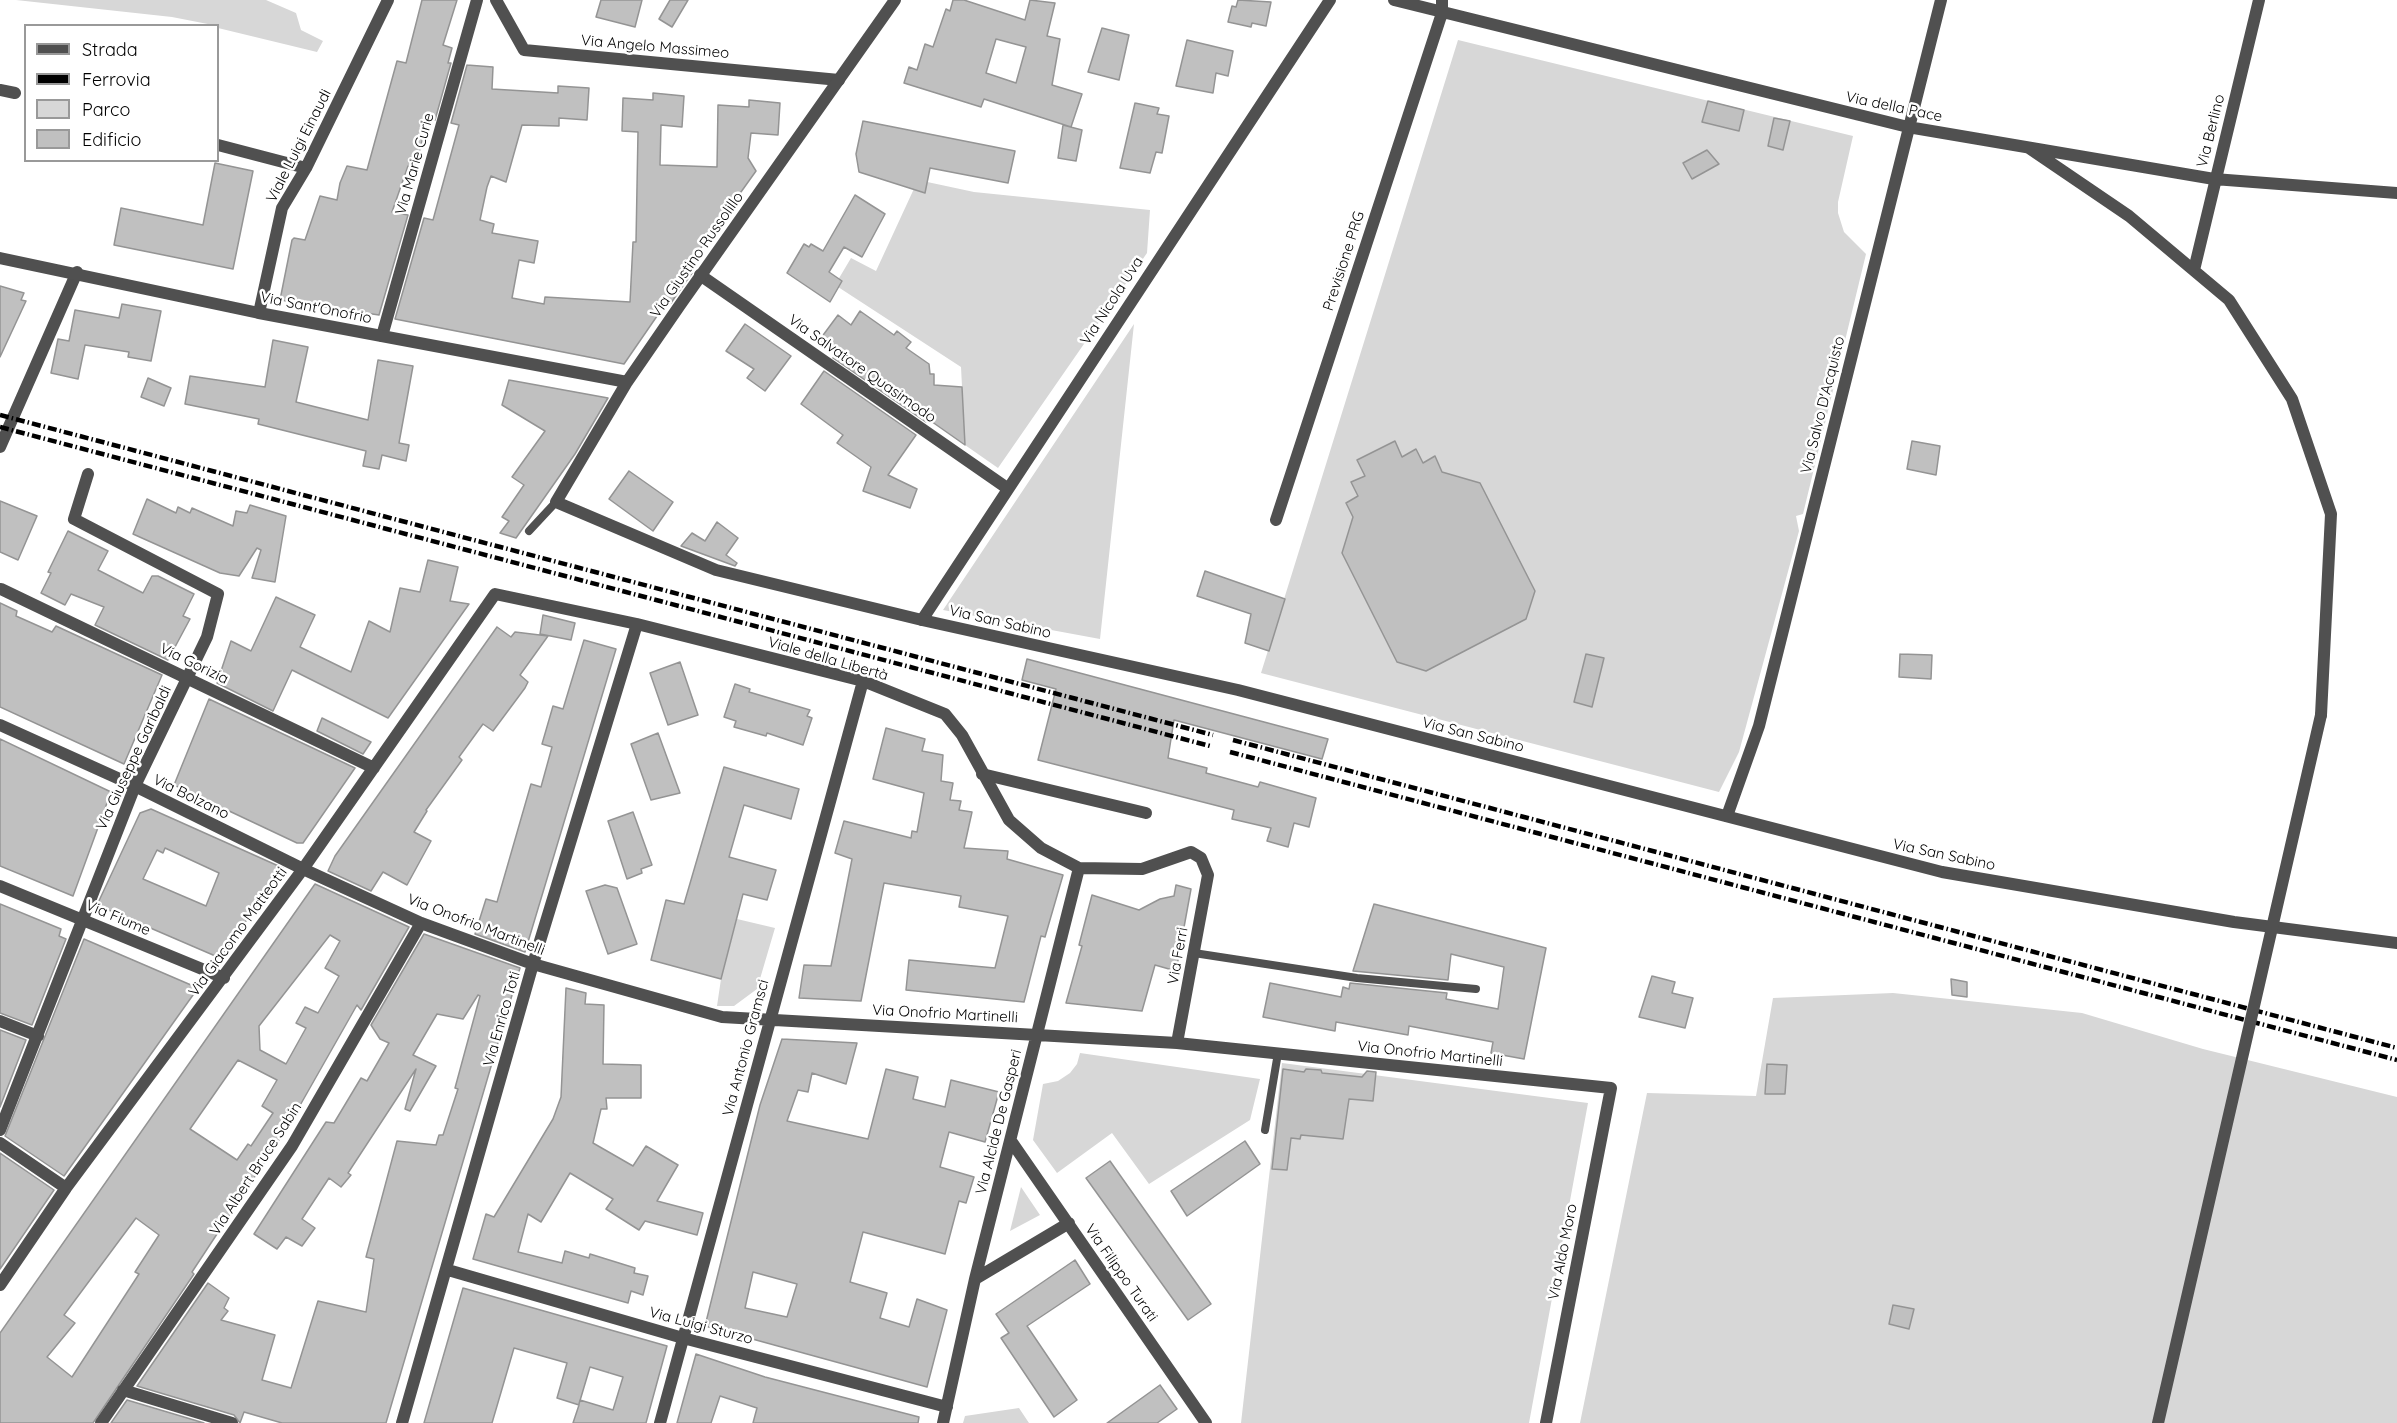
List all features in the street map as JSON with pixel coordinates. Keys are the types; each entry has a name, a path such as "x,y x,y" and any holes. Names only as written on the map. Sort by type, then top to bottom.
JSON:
{"street":[{"name":"Viale Luigi Einaudi","path":"259,313 282,208 306,168 388,0"},
{"name":"Via Marie Curie","path":"382,336 477,0"},
{"name":"Via Angelo Massimeo","path":"496,0 524,50 839,80"},
{"name":"Via Giustino Russolillo","path":"556,502 627,382 895,0"},
{"name":"Via Nicola Uva","path":"922,620 1330,0"},
{"name":"Via della Pace","path":"1394,0 1442,6 1908,127 2026,145 2214,179 2397,193"},
{"name":"Via Salvo D'Acquisto","path":"1727,816 1759,726 1941,0"},
{"name":"Via Berlino","path":"2194,270 2214,179 2259,0"},
{"name":"Previsione PRG","path":"1276,520 1442,6"},
{"path":"0,90 15,93"},
{"path":"219,145 306,168"},
{"path":"2026,145 2129,216 2229,300 2292,399 2331,514 2320,715 2158,1423"},
{"name":"Via Sant'Onofrio","path":"0,258 259,313 627,382"},
{"path":"0,447 77,273"},
{"name":"Via Salvatore Quasimodo","path":"700,275 1007,488"},
{"name":"Via Giuseppe Garibaldi","path":"0,1130 38,1036 81,918 135,786 207,637 218,594 74,519 88,474"},
{"name":"Via San Sabino","path":"556,502 716,570 922,620 1238,690 1942,872 2234,922 2397,943"},
{"name":"Via Gorizia","path":"1,589 374,768"},
{"name":"Viale della Libertà","path":"495,594 637,624 863,681 945,714 962,735 1009,820 1041,848 1079,868 1142,869 1191,852 1201,858 1208,875"},
{"name":"Via Giacomo Matteotti","path":"0,1286 66,1188 303,869 495,594"},
{"name":"Via Enrico Toti","path":"402,1423 448,1270 533,964 637,624"},
{"name":"Via Antonio Gramsci","path":"660,1423 863,681"},
{"name":"Via Bolzano","path":"0,725 135,786 303,869"},
{"path":"982,774 1146,813"},
{"name":"Via Alcide De Gasperi","path":"943,1423 975,1279 1079,868"},
{"name":"Via Onofrio Martinelli","path":"303,869 421,923 533,964 722,1017 1178,1043 1611,1088"},
{"name":"Via Ferri","path":"1178,1043 1208,875"},
{"name":"Via Fiume","path":"0,886 224,978"},
{"name":"Via Albert Bruce Sabin","path":"101,1423 292,1146 421,923"},
{"path":"0,1021 38,1036"},
{"name":"Via Aldo Moro","path":"1545,1423 1611,1088"},
{"name":"Via Filippo Turati","path":"1011,1142 1206,1423"},
{"path":"0,1143 66,1188"},
{"path":"975,1279 1069,1223"},
{"name":"Via Luigi Sturzo","path":"448,1270 683,1338 947,1407"},
{"path":"123,1390 232,1423"}],"lane":[{"name":"Via Giustino Russolillo","path":"529,531 556,502"},
{"path":"1194,953 1357,978 1476,989"},
{"path":"1265,1130 1278,1053"}],"green space":[{"path":"16,0 266,0 296,13 301,30 323,41 317,52 219,28 219,24"},
{"path":"1458,40 1853,136 1838,202 1838,213 1844,232 1866,254 1803,514 1796,516 1799,531 1739,752 1719,792 1261,673"},
{"path":"918,180 974,192 1150,210 1147,253 998,468 965,445 961,367 835,285 851,258 876,271"},
{"path":"1134,324 1100,639 943,610"},
{"path":"737,919 775,928 757,989 734,1006 717,1006 721,979"},
{"path":"1893,993 2082,1013 2203,1049 2397,1097 2397,1423 1580,1423 1647,1093 1756,1096 1773,998"},
{"path":"1080,1053 1260,1079 1250,1120 1149,1184 1112,1133 1057,1173 1033,1140 1043,1084 1058,1081 1070,1073 1077,1064"},
{"path":"1282,1063 1588,1103 1529,1423 1241,1423"},
{"path":"1021,1187 1040,1215 1010,1231"},
{"path":"1019,1408 1029,1423 963,1423 965,1416"}],"building":[{"path":"422,0 457,0 443,45 452,48 448,63 451,63 435,120 428,118 415,168 408,166 392,212 408,215 379,315 280,300 292,240 294,238 305,240 320,196 337,200 340,183 347,166 367,170 397,61 406,63"},
{"path":"601,0 642,0 635,27 596,17"},
{"path":"670,0 688,0 672,27 659,19"},
{"path":"953,0 964,0 1025,20 1030,0 1055,3 1047,36 1060,39 1052,85 1082,94 1071,127 984,99 981,107 904,83 909,67 917,70 925,44 933,47 946,9 950,11","holes":["996,39 1026,47 1016,83 986,73"]},
{"path":"1238,0 1271,2 1266,26 1252,23 1251,27 1228,22 1232,6 1236,7"},
{"path":"1102,28 1129,35 1119,80 1088,72"},
{"path":"1187,40 1233,51 1228,76 1216,73 1213,93 1176,86"},
{"path":"467,65 493,67 492,89 558,93 558,86 589,88 587,120 559,118 559,126 522,125 506,182 491,176 480,220 494,224 492,233 538,241 534,263 519,260 512,298 544,304 545,297 630,302 633,242 636,242 638,132 622,131 623,98 653,100 653,93 684,96 682,127 661,125 660,165 717,167 718,105 749,107 749,100 780,103 778,135 751,133 748,158 756,171 683,273 692,273 671,303 666,303 624,364 395,319 424,218 433,220 459,125 451,123"},
{"path":"1708,101 1744,110 1739,131 1702,122"},
{"path":"1135,103 1159,108 1157,114 1169,116 1162,153 1156,152 1150,173 1120,168"},
{"path":"1774,118 1790,121 1783,150 1768,146"},
{"path":"863,121 1015,151 1008,183 930,168 925,193 859,172 856,154"},
{"path":"1063,125 1082,130 1076,161 1058,158"},
{"path":"1707,150 1719,164 1692,179 1683,163"},
{"path":"215,163 253,171 233,269 114,245 121,208 203,225"},
{"path":"855,195 885,214 862,257 844,247 829,272 842,281 830,302 787,273 804,244 809,247 811,244 823,251"},
{"path":"0,286 24,293 21,300 26,301 0,357"},
{"path":"122,304 161,311 151,361 128,357 129,352 85,345 78,379 51,373 58,339 69,341 75,310 119,318"},
{"path":"860,311 894,335 897,331 911,342 906,348 929,364 930,374 934,374 934,385 962,387 965,445 928,419 926,422 833,358 836,354 818,342 838,315 851,325"},
{"path":"745,324 791,356 765,391 747,378 754,369 726,351"},
{"path":"273,340 308,347 296,402 368,420 378,360 413,366 399,443 409,445 406,461 382,455 379,469 363,466 366,451 258,424 259,419 185,404 190,376 265,387"},
{"path":"824,371 916,435 888,475 917,489 910,508 863,491 871,467 837,443 843,435 801,404"},
{"path":"148,378 171,388 164,406 141,397"},
{"path":"509,380 608,398 575,454 516,538 500,533 509,521 502,517 524,485 512,477 545,431 502,405"},
{"path":"1395,441 1402,457 1416,449 1423,463 1435,456 1442,472 1480,483 1535,591 1526,619 1426,671 1397,662 1342,553 1353,517 1346,503 1358,496 1351,482 1365,476 1357,460"},
{"path":"1912,441 1940,446 1936,475 1907,469"},
{"path":"629,471 673,502 653,531 609,499"},
{"path":"147,499 176,513 178,507 190,513 192,508 233,526 236,511 247,513 250,505 286,516 275,582 252,578 261,550 257,548 239,576 220,573 133,534"},
{"path":"0,501 37,516 18,560 0,552"},
{"path":"717,522 738,538 726,555 737,563 735,566 681,546 692,533 705,541"},
{"path":"68,531 108,551 98,570 143,593 152,576 158,576 194,594 183,616 190,619 168,660 95,625 104,607 71,594 65,605 41,593 51,573 48,572"},
{"path":"428,560 458,567 450,601 469,604 388,718 292,670 273,711 217,683 231,641 251,651 276,597 315,615 300,647 351,672 369,621 390,632 400,588 420,592"},
{"path":"1205,571 1285,599 1269,651 1245,643 1251,614 1197,596"},
{"path":"0,603 17,611 16,616 52,632 56,626 162,675 124,764 0,707"},
{"path":"543,615 575,623 571,640 540,634"},
{"path":"497,627 511,637 515,632 548,636 520,675 528,682 525,688 493,731 483,724 459,757 462,760 426,810 414,832 431,841 407,885 383,872 371,891 328,871 335,856"},
{"path":"584,640 616,649 525,952 475,934 486,899 497,902 531,784 541,787 552,747 542,744 553,706 563,709"},
{"path":"1586,654 1604,658 1592,707 1574,702"},
{"path":"1900,654 1932,655 1931,679 1899,677"},
{"path":"1027,659 1328,739 1322,759 1174,720 1168,758 1207,768 1206,773 1258,787 1260,782 1316,798 1309,827 1294,823 1288,847 1267,841 1271,828 1232,819 1234,810 1038,760 1056,689 1022,680"},
{"path":"680,662 698,715 668,725 650,673"},
{"path":"735,684 750,689 749,692 810,710 807,716 812,718 803,745 767,733 766,736 734,727 736,721 724,717"},
{"path":"209,699 355,768 303,843 297,843 174,785"},
{"path":"322,718 371,742 363,754 317,731"},
{"path":"886,728 925,739 922,751 943,755 941,781 953,783 950,800 961,801 959,810 972,812 964,848 1008,851 1007,859 1063,875 1045,937 1041,936 1024,1002 906,990 909,960 995,968 1008,916 959,907 961,896 884,883 861,1001 799,998 804,965 831,966 852,859 835,853 844,821 911,838 912,831 917,832 924,793 873,779"},
{"path":"658,733 680,793 651,800 631,744"},
{"path":"0,739 111,792 73,896 0,866"},
{"path":"724,767 799,789 791,819 744,805 729,857 776,870 767,900 743,894 721,979 651,960 666,900 684,904"},
{"path":"151,809 283,868 220,958 97,905 140,813","holes":["165,848 219,873 206,906 143,879 157,850 163,853"]},
{"path":"633,812 652,865 641,869 642,873 627,879 608,821"},
{"path":"315,884 409,927 361,1010 357,1005 290,1123 192,1272 194,1274 93,1423 0,1423 0,1333","holes":["330,935 340,941 325,968 339,976 318,1013 305,1007 296,1023 306,1028 286,1064 260,1050 259,1026","238,1060 277,1080 262,1106 273,1113 251,1146 248,1144 237,1160 190,1129","136,1218 159,1235 135,1272 139,1274 72,1377 47,1357 75,1323 64,1315"]},
{"path":"605,885 617,888 637,944 608,954 586,891"},
{"path":"1176,885 1191,889 1176,971 1155,965 1142,1011 1066,1003 1082,946 1079,945 1092,895 1139,910 1160,899 1174,896"},
{"path":"0,904 61,929 59,936 66,939 32,1025 0,1013"},
{"path":"1374,904 1546,948 1524,1059 1491,1053 1493,1042 1409,1026 1408,1035 1336,1022 1335,1031 1263,1017 1270,983 1341,997 1343,987 1349,989 1350,983 1447,993 1446,999 1498,1009 1504,967 1451,954 1448,980 1353,971"},
{"path":"424,934 520,968 386,1423 282,1423 244,1412 240,1423 234,1415 137,1386 208,1283 229,1298 224,1308 228,1311 221,1320 275,1335 262,1380 291,1388 318,1301 366,1312 374,1259 366,1257 397,1141 436,1145 439,1135 443,1135 458,1089 455,1088 480,996 478,995 463,1019 437,1014 413,1055 436,1066 410,1111 405,1109 416,1069 348,1173 351,1175 341,1187 329,1178 302,1219 315,1228 302,1246 286,1237 277,1249 254,1234 326,1122 334,1123 361,1078 367,1081 389,1043 380,1039 371,1025"},
{"path":"84,939 198,988 64,1176 5,1136"},
{"path":"1652,976 1675,982 1672,993 1693,998 1685,1028 1639,1017"},
{"path":"1951,979 1967,982 1967,997 1952,995"},
{"path":"566,988 586,993 585,1004 604,1005 603,1064 641,1065 641,1098 606,1098 607,1109 601,1109 593,1143 633,1166 646,1146 678,1165 657,1201 703,1213 697,1235 645,1221 639,1230 606,1209 613,1199 570,1173 541,1222 528,1214 518,1252 562,1263 565,1251 589,1258 590,1254 635,1268 634,1273 648,1276 643,1295 631,1291 628,1303 473,1259 486,1214 494,1217 553,1119 561,1097"},
{"path":"0,1030 26,1040 0,1107"},
{"path":"782,1039 857,1043 846,1084 812,1073 808,1092 798,1090 787,1121 868,1139 886,1069 918,1077 913,1099 945,1107 951,1080 999,1092 985,1142 949,1132 940,1167 974,1177 966,1203 959,1201 945,1254 863,1232 850,1282 887,1293 880,1318 909,1327 917,1299 947,1310 927,1387 705,1326 760,1105","holes":["753,1272 797,1284 787,1317 745,1308"]},
{"path":"1767,1064 1787,1065 1785,1094 1765,1094"},
{"path":"1283,1069 1304,1072 1306,1069 1321,1070 1322,1073 1362,1077 1367,1071 1376,1072 1373,1101 1349,1099 1343,1139 1301,1135 1300,1139 1291,1138 1287,1170 1272,1169"},
{"path":"1245,1141 1260,1164 1187,1216 1171,1191"},
{"path":"0,1153 54,1190 0,1269"},
{"path":"1110,1161 1211,1304 1188,1320 1086,1178"},
{"path":"1075,1260 1090,1284 1027,1326 1077,1400 1054,1417 1001,1338 1009,1333 996,1314"},
{"path":"463,1288 667,1346 646,1423 573,1423 579,1405 557,1398 567,1363 514,1348 492,1423 424,1423","holes":["590,1367 623,1377 613,1410 580,1400"]},
{"path":"1893,1305 1914,1309 1909,1329 1889,1324"},
{"path":"696,1354 765,1377 919,1417 918,1423 753,1423 757,1408 720,1396 711,1423 677,1423"},
{"path":"1160,1385 1177,1409 1157,1423 1107,1423"},
{"path":"127,1400 204,1423 111,1423"}],"railway":[{"path":"0,415 1213,735"},
{"path":"0,427 1210,746"},
{"path":"1233,740 2397,1048"},
{"path":"1230,752 2397,1060"}]}
